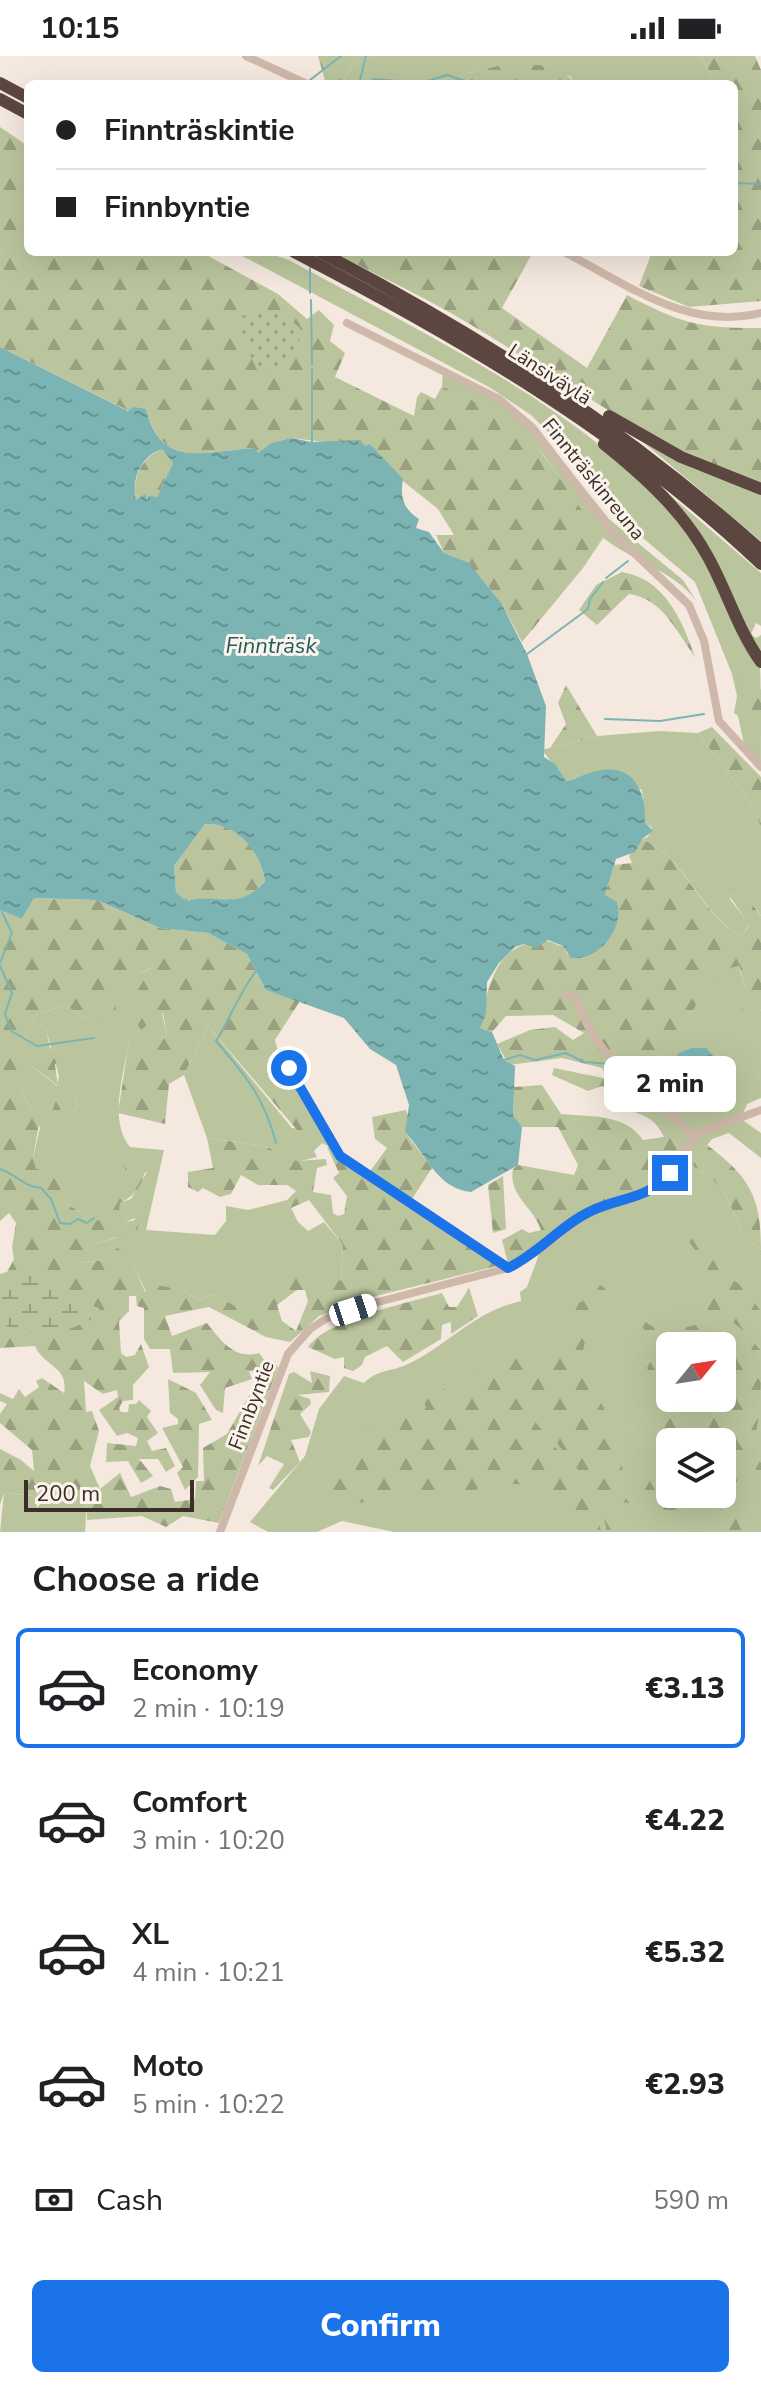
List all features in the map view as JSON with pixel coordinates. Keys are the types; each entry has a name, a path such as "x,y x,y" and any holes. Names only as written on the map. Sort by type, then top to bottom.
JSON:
{"highway":[{"path":"0,83 24,96"},
{"path":"0,99 24,112"},
{"name":"Länsiväylä","path":"302,256 539,383 761,564"},
{"name":"Länsiväylä","path":"327,256 462,328 666,468 761,550"},
{"path":"539,383 660,447 761,489"},
{"path":"539,383 675,509 709,558 761,662"}],"street":[{"path":"246,56 298,80"},
{"path":"572,256 682,312 702,318 758,315"},
{"name":"Finnträskinreuna","path":"347,323 499,399 532,427 613,533 689,605 704,641 719,721 761,767"},
{"path":"566,994 577,998 591,1029 631,1080 693,1136 761,1110"},
{"path":"289,1068 340,1156 508,1268"},
{"name":"Finnbyntie","path":"220,1532 288,1354 310,1329 327,1318 378,1302 508,1268 541,1249 590,1211 637,1197 658,1186 693,1136"}],"green space":[{"path":"318,56 370,56 353,64 344,80 325,80"},
{"path":"370,56 702,56 712,80 572,80 570,76 497,66 442,80 344,80 353,64"},
{"path":"702,56 755,56 761,70 761,301 689,307 639,286 650,256 738,256 738,80 712,80"},
{"path":"542,65 557,69 572,80 442,80 497,66"},
{"path":"0,127 24,143 24,256 208,256 278,294 307,319 319,310 334,325 330,341 345,353 335,377 414,416 417,397 421,392 435,399 442,386 511,422 542,454 603,538 583,568 522,642 481,578 458,559 444,553 436,535 454,535 438,509 404,482 370,444 365,447 291,438 271,443 258,453 254,448 202,453 174,449 153,428 146,409 129,411 0,347"},
{"path":"243,256 277,256 289,260 438,341 539,402 587,435 630,471 668,509 691,539 743,641 760,667 761,763 744,744 738,716 734,713 737,696 732,674 695,582 611,511 556,440 531,415 489,387"},
{"path":"340,256 531,256 502,308 587,368 627,295 691,322 721,327 761,328 761,485 651,435 460,318"},
{"path":"267,311 284,315 300,328 299,354 283,367 258,372 243,340 241,316"},
{"path":"443,370 475,386 538,430 609,519 683,580 697,602 678,583 617,548 596,531 540,451 508,426 442,386"},
{"path":"643,442 692,468 761,494 761,541"},
{"path":"162,449 173,463 157,497 136,500 135,484 143,463"},
{"path":"657,484 761,573 761,626 756,623 751,634 756,638 761,635 761,658 723,580"},
{"path":"622,572 637,576 661,592 678,616 695,657 660,609 641,597 629,594 597,625 579,610 596,585"},
{"path":"746,672 761,690 761,737 750,702 737,679 740,677 747,683 742,673"},
{"path":"566,685 597,736 550,748 566,724 558,703"},
{"path":"712,727 761,777 761,826 750,802 698,733"},
{"path":"660,731 698,733 750,802 761,825 761,916 755,906 729,898 749,924 742,937 715,915 670,859 642,839 648,837 652,828 645,822 642,790 606,770 566,781 542,750 597,736"},
{"path":"205,824 228,828 237,834 259,860 265,881 245,897 186,901 176,892 174,866"},
{"path":"642,839 670,859 714,915 742,937 749,925 725,889 742,894 758,911 761,916 761,1010 748,1028 739,1022 746,989 739,966 713,979 682,1028 638,1085 693,1136 658,1186 598,1208 541,1249 508,1264 502,1240 522,1229 529,1233 541,1230 514,1187 513,1169 518,1165 574,1175 578,1165 558,1127 522,1127 513,1115 514,1087 542,1085 561,1114 617,1121 627,1125 643,1140 664,1137 655,1123 616,1103 612,1091 602,1086 588,1091 552,1075 554,1068 608,1079 602,1068 562,1058 509,1065 497,1044 530,1030 555,1027 573,1040 584,1033 553,1015 506,1016 492,1032 480,1028 496,970 515,949 529,943 548,941 563,946 568,955 617,920 618,904 605,895 614,865 632,863 629,856"},
{"path":"34,898 97,900 160,928 208,933 247,954 266,990 300,1001 275,1040 282,1066 322,1132 309,1144 208,1026 184,1075 169,1084 165,1124 118,1113 129,1040 167,1036 163,1013 141,1030 127,1008 151,968 124,986 117,999 115,1017 88,1020 65,1005 36,1015 13,1060 26,1071 20,1087 32,1111 52,1111 61,1088 71,1091 78,1106 63,1124 67,1129 39,1124 33,1158 36,1169 48,1167 51,1175 61,1175 67,1192 63,1201 85,1216 87,1223 100,1220 127,1178 122,1155 146,1159 140,1185 120,1203 118,1217 121,1223 140,1219 133,1246 117,1237 92,1245 77,1263 104,1260 117,1248 137,1259 134,1266 145,1292 156,1285 184,1290 198,1300 213,1294 248,1313 287,1282 296,1268 341,1281 343,1245 309,1200 291,1208 287,1200 296,1191 287,1185 258,1185 241,1175 231,1194 220,1197 203,1188 198,1192 188,1187 188,1172 213,1168 207,1138 265,1146 296,1161 326,1159 327,1165 317,1168 313,1192 331,1195 333,1213 338,1216 344,1214 347,1196 333,1178 339,1173 327,1147 330,1147 366,1179 497,1266 376,1296 319,1316 290,1342 266,1337 209,1307 165,1316 172,1336 207,1323 229,1347 243,1354 259,1353 267,1364 275,1361 278,1368 219,1523 183,1516 166,1527 142,1516 87,1520 87,1501 4,1493 0,1505 0,1449 34,1471 32,1450 0,1423 0,1414 7,1404 0,1401 0,1393 13,1399 19,1389 25,1397 39,1387 36,1381 42,1378 64,1393 65,1384 63,1377 35,1346 0,1348 0,1274 7,1272 14,1259 12,1247 16,1223 9,1213 0,1221 0,910 22,919","holes":["297,1290 305,1290 308,1301 296,1331 282,1321 277,1305","129,1296 136,1296 137,1306 144,1308 144,1339 150,1349 170,1349 173,1373 210,1372 200,1385 216,1410 223,1413 225,1388 252,1379 249,1371 262,1373 227,1434 203,1448 204,1481 196,1481 195,1499 175,1502 171,1489 160,1486 131,1497 120,1473 100,1489 90,1466 99,1431 92,1411 86,1412 84,1381 103,1394 117,1390 118,1397 99,1410 117,1436 127,1433 138,1438 136,1446 107,1443 106,1462 128,1461 141,1483 153,1476 139,1459 158,1459 166,1472 175,1466 166,1448 152,1451 147,1441 158,1433 147,1417 151,1411 139,1400 136,1404 129,1404 128,1412 121,1412 119,1408 123,1401 133,1400 133,1385 149,1367 141,1344 135,1355 126,1357 121,1353 119,1321 129,1311"]},
{"path":"738,965 746,989 748,1027 761,1010 761,1098 747,1104 741,1119 761,1133 761,1158 729,1133 712,1139 693,1163 720,1187 742,1230 761,1250 761,1532 394,1532 342,1521 317,1532 268,1532 250,1522 305,1456 319,1409 344,1376 364,1383 374,1375 402,1367 475,1320 521,1301 520,1292 527,1287 541,1249 687,1144 637,1086 688,1019 707,986 720,973"},
{"path":"152,968 167,1036 129,1041 119,1096 120,1124 130,1147 164,1150 146,1230 215,1235 226,1221 226,1206 248,1210 287,1200 298,1222 308,1231 324,1222 343,1245 341,1281 287,1282 249,1314 213,1294 198,1300 184,1290 146,1292 134,1266 104,1260 76,1263 92,1245 118,1237 133,1246 135,1218 121,1224 117,1217 120,1203 131,1199 147,1172 127,1178 100,1221 87,1223 85,1216 63,1201 51,1175 36,1170 33,1158 40,1128 38,1124 63,1124 78,1106 71,1091 61,1089 53,1112 32,1111 12,1061 36,1015 65,1005 88,1020 116,995 128,978","holes":["41,1025 46,1029 59,1076 57,1086 28,1063 42,1050"]},
{"path":"40,1025 46,1028 50,1048 60,1055 55,1065 58,1086 28,1063 42,1050"},
{"path":"208,1026 292,1128 322,1132 330,1147 322,1143 314,1151 317,1157 296,1162 265,1146 207,1138 184,1075"},
{"path":"406,1110 409,1119 405,1132 432,1168 410,1202 368,1174 387,1148 375,1139 372,1117"},
{"path":"707,1145 734,1167 750,1190 759,1216 761,1250 742,1230 720,1187 694,1167 693,1163"},
{"path":"503,1176 506,1229 493,1233 488,1185"},
{"path":"676,1215 710,1253 719,1271 739,1284 761,1311 761,1331 743,1331 725,1318 687,1303 705,1298 710,1292 704,1262 672,1219"},
{"path":"0,1274 50,1274 69,1299 99,1308 100,1313 64,1330 37,1333 11,1328 0,1322"},
{"path":"595,1282 605,1288 605,1298 618,1316 602,1315 596,1318 588,1330 582,1354 594,1390 611,1421 631,1504 599,1496 559,1446 532,1402 502,1370 496,1357 502,1350 517,1343 531,1358 538,1355 559,1359 571,1336 558,1307 564,1302 583,1302 582,1289"},
{"path":"469,1288 478,1316 451,1334 451,1322 442,1325 441,1339 403,1362 387,1346 365,1357 362,1365 353,1371 344,1368 344,1357 335,1359 308,1347 332,1328 350,1320 442,1293 449,1307 457,1307"},
{"path":"640,1319 662,1332 656,1332 656,1342 641,1326"},
{"path":"672,1321 687,1327 695,1325 705,1332 675,1332"},
{"path":"736,1340 753,1342 761,1351 757,1426 748,1460 736,1482 736,1428 660,1428 661,1412 736,1412"},
{"path":"656,1351 656,1386 647,1368"},
{"path":"492,1366 593,1496 601,1532 576,1532 550,1490 538,1486 494,1482 466,1494 433,1491 378,1502 335,1503 327,1493 331,1481 340,1476 346,1452 366,1439 370,1418 383,1414 423,1413 426,1407 423,1399 440,1386 458,1399 462,1396 453,1379 460,1373 468,1378 476,1375 480,1367"},
{"path":"310,1371 330,1376 329,1392 298,1395 310,1399 311,1404 300,1414 311,1432 309,1437 291,1440 300,1462 273,1490 269,1488 284,1464 267,1456 258,1466 289,1374 294,1372 312,1383"},
{"path":"168,1379 196,1393 212,1420 199,1424 198,1477 185,1490 177,1473 183,1467 162,1428 178,1424 178,1419 170,1413"},
{"path":"656,1454 656,1508 709,1508 694,1515 682,1516 669,1516 652,1509 647,1505 645,1489 654,1469"},
{"path":"761,1459 761,1499 754,1497 733,1512 742,1532 716,1529 707,1519 721,1508 736,1508 736,1496 745,1489"},
{"path":"4,1493 87,1501 85,1532 0,1532"},
{"path":"602,1508 635,1512 635,1532 607,1532"}],"water":[{"name":"Finnträsk","path":"0,347 128,411 134,407 146,409 162,441 174,449 202,453 255,448 258,453 271,443 291,438 312,442 360,440 365,446 370,444 403,479 404,502 419,519 416,528 429,532 444,553 469,563 501,603 527,654 546,706 544,757 555,764 566,781 609,770 628,775 640,790 645,822 653,831 642,839 635,852 616,859 605,895 617,902 617,922 600,949 591,955 571,958 563,946 548,940 536,948 524,944 515,947 499,963 487,982 486,1014 480,1028 492,1032 504,1060 515,1066 513,1115 522,1127 518,1165 471,1192 449,1184 441,1177 405,1132 409,1105 396,1065 370,1049 344,1018 266,990 247,954 208,933 160,928 97,900 34,898 22,919 0,910","holes":["162,449 173,463 157,497 149,496 147,500 145,494 136,500 135,484 139,469 148,457","205,824 227,828 253,850 265,881 255,891 237,899 186,901 176,892 174,866"]},
{"path":"692,1048 706,1048 718,1061 697,1062 684,1077 674,1080 670,1077 670,1064 679,1053"}],"waterway":[{"path":"310,80 341,56"},
{"path":"360,80 366,56"},
{"path":"431,80 447,75 462,80"},
{"path":"372,80 386,80"},
{"path":"738,183 761,184"},
{"path":"310,267 310,293"},
{"path":"311,300 312,365"},
{"path":"312,369 312,442"},
{"path":"606,578 628,561"},
{"path":"527,654 588,609 590,599 603,582"},
{"path":"605,719 660,721 704,714"},
{"path":"0,963 12,933 2,912"},
{"path":"0,966 12,993 5,1014 11,1031 37,1046 94,1038"},
{"path":"256,971 216,1041 253,1088 276,1143"},
{"path":"504,1060 520,1055 535,1060 566,1053 584,1062 612,1064 615,1069"},
{"path":"622,1062 632,1067 651,1063 659,1067"},
{"path":"0,1169 41,1188 51,1199 60,1223 70,1224 78,1219 87,1223 94,1218"}],"route":[{"path":"289,1068 336,1153 474,1249 508,1268 541,1249 590,1211 649,1192 670,1173"}]}
